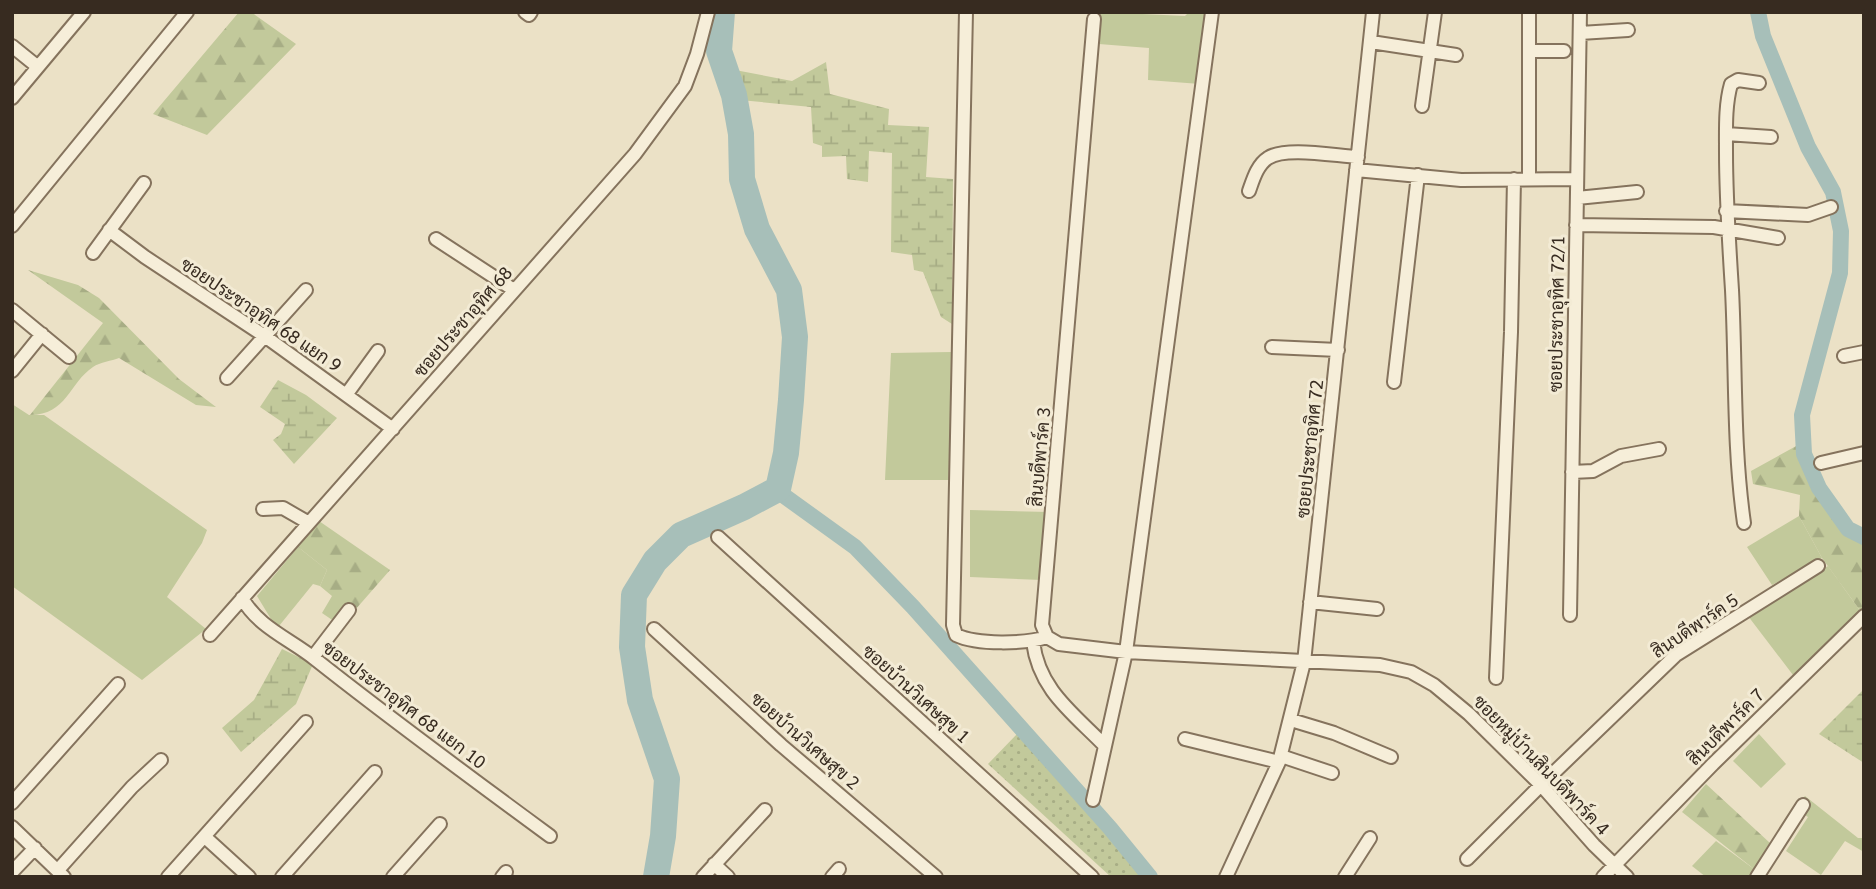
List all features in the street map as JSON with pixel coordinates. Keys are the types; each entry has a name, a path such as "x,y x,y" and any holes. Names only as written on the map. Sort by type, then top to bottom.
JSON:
{"street":[{"path":"12,98 84,12"},
{"path":"12,226 187,12"},
{"path":"525,12 529,15 531,12"},
{"name":"ซอยประชาอุทิศ 68","path":"210,635 635,154 685,86 708,12"},
{"path":"966,12 953,625 956,635 967,640 1032,642 1047,637 1059,644 1126,652 1304,662"},
{"path":"1093,800 1126,652 1212,12"},
{"name":"ซอยประชาอุทิศ 72","path":"1226,877 1280,759 1304,662 1373,12"},
{"path":"1422,106 1435,12"},
{"path":"1529,12 1529,179"},
{"name":"ซอยประชาอุทิศ 72/1","path":"1570,615 1580,12"},
{"name":"สินบดีพาร์ค 3","path":"1047,637 1042,625 1094,19"},
{"path":"1580,33 1628,30"},
{"path":"1371,42 1456,55"},
{"path":"12,46 38,67"},
{"path":"1529,51 1564,51"},
{"path":"1744,523 1738,477 1726,211 1726,134 1731,83 1738,80 1759,83"},
{"path":"1726,134 1771,137"},
{"path":"1249,191 1257,169 1266,159 1279,152 1461,180 1577,179"},
{"path":"1394,382 1418,175"},
{"path":"1496,678 1511,332 1514,179"},
{"path":"93,253 144,183"},
{"path":"1577,198 1637,192"},
{"path":"1726,211 1808,215 1831,207"},
{"path":"1576,225 1657,225 1727,230 1778,238"},
{"name":"ซอยประชาอุทิศ 68 แยก 9","path":"109,230 266,337 393,429"},
{"path":"436,239 514,290"},
{"path":"227,378 306,290"},
{"path":"12,310 69,356"},
{"path":"12,370 41,334"},
{"path":"1272,347 1339,350"},
{"path":"346,395 378,351"},
{"path":"1844,356 1864,352"},
{"path":"1572,472 1592,471 1621,456 1659,449"},
{"path":"1821,463 1864,453"},
{"path":"263,509 284,508 309,523"},
{"name":"ซอยบ้านวิเศษสุข 1","path":"718,537 1092,877"},
{"name":"สินบดีพาร์ค 5","path":"1467,859 1676,656 1818,566"},
{"name":"ซอยประชาอุทิศ 68 แยก 10","path":"242,598 259,620 313,657 357,694 550,836"},
{"path":"1310,602 1377,609"},
{"path":"313,657 349,610"},
{"name":"สินบดีพาร์ค 7","path":"1603,877 1713,764 1864,616"},
{"name":"ซอยบ้านวิเศษสุข 2","path":"654,629 781,745 936,877"},
{"path":"1032,642 1035,662 1044,680 1054,694 1105,746"},
{"name":"ซอยหมู่บ้านสินบดีพาร์ค 4","path":"1304,662 1380,665 1411,672 1434,685 1469,713 1627,877"},
{"path":"12,803 118,684"},
{"path":"1290,720 1334,733 1391,757"},
{"path":"168,877 306,722"},
{"path":"1185,739 1332,773"},
{"path":"12,827 61,873 132,787 161,760"},
{"path":"282,877 375,772"},
{"path":"1757,877 1803,804"},
{"path":"703,877 765,810"},
{"path":"393,877 440,824"},
{"path":"205,837 249,877"},
{"path":"1345,877 1370,838"},
{"path":"12,872 35,848"},
{"path":"713,864 728,877"}],"green space":[{"path":"239,12 251,12 296,44 207,135 153,114"},
{"path":"1100,12 1185,16 1189,12 1209,12 1200,84 1148,80 1149,48 1099,44"},
{"path":"826,62 830,94 889,109 888,125 929,127 926,177 953,179 952,324 941,317 923,272 914,270 912,255 891,252 892,153 869,151 868,182 847,179 846,156 822,157 822,146 813,143 811,107 740,100 735,70 792,81"},
{"path":"28,270 78,285 99,298 179,379 216,407 196,405 119,358 93,367 52,410 30,415 103,323"},
{"path":"951,352 950,480 885,480 891,353"},
{"path":"278,380 306,395 337,418 294,464 273,440 281,434 285,424 260,407"},
{"path":"12,404 29,415 44,415 207,530 202,543 167,597 206,629 142,680 12,586"},
{"path":"1798,445 1808,473 1830,512 1851,533 1864,541 1864,616 1822,558 1799,516 1800,495 1753,484 1751,471"},
{"path":"970,510 1049,512 1042,580 970,577"},
{"path":"1799,516 1822,558 1772,585 1747,547"},
{"path":"319,521 390,570 341,626 322,613 332,596 320,586 327,570 298,547"},
{"path":"298,547 327,570 320,586 313,584 279,626 274,624 257,596"},
{"path":"1828,566 1861,612 1793,675 1748,616"},
{"path":"282,649 313,664 296,704 241,752 222,728 254,700"},
{"path":"1864,689 1864,763 1819,734"},
{"path":"1018,733 1149,877 1111,877 988,764"},
{"path":"1759,734 1786,764 1761,788 1733,761"},
{"path":"1706,784 1770,843 1754,869 1682,812"},
{"path":"1805,796 1858,838 1864,838 1864,852 1845,841 1821,875 1786,851 1808,817 1793,808"},
{"path":"1716,841 1754,869 1748,877 1706,877 1692,866"}],"waterway":[{"path":"656,877 663,836 667,779 640,700 632,647 634,595 655,561 681,535 778,489 786,453 791,400 795,337 789,290 757,229 742,179 741,134 734,95 719,51 722,12"},
{"path":"1758,12 1763,36 1808,147 1833,192 1841,231 1840,273 1802,415 1804,454 1819,488 1848,529 1864,537"},
{"path":"776,490 855,547 913,607 1110,828 1150,877"}]}
